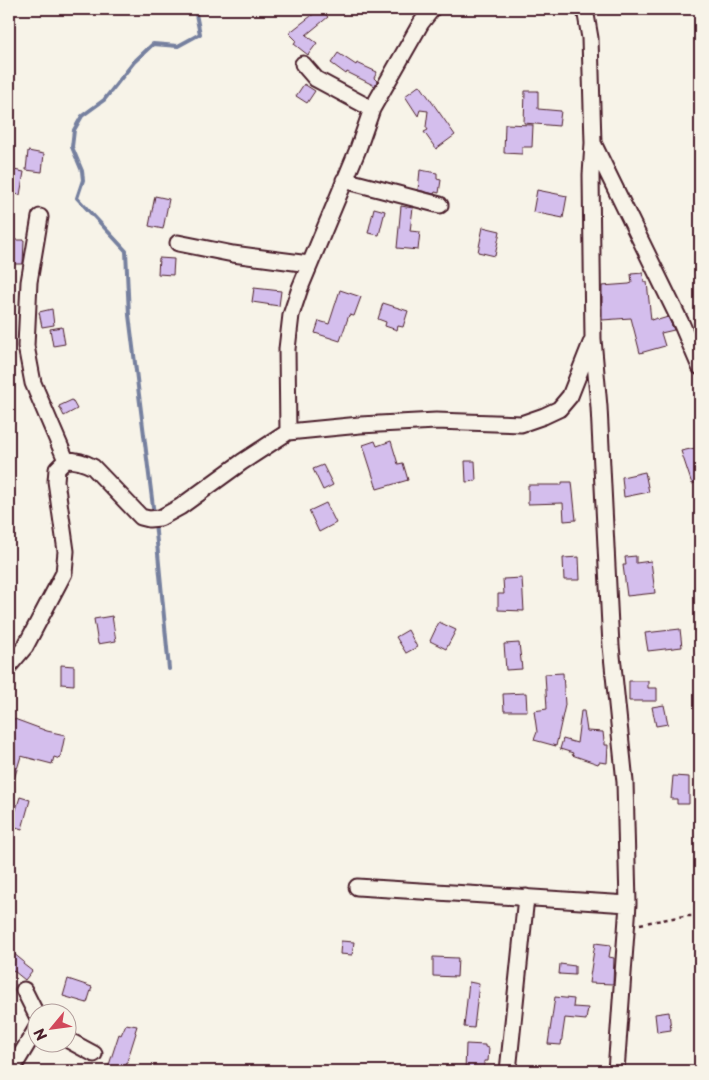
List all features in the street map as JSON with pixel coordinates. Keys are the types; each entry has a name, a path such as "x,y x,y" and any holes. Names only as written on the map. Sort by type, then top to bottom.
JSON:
{"street":[{"path":"288,432 286,349 291,315 309,264 358,149 372,110 421,23 432,9"},
{"path":"585,9 590,38 593,143 591,175 593,339 599,407 611,646 625,782 628,904 616,1071"},
{"path":"302,64 316,79 372,110"},
{"path":"593,143 682,325 700,367"},
{"path":"344,180 440,205"},
{"path":"40,217 30,282 26,346 33,383 66,460"},
{"path":"178,243 233,254 309,264"},
{"path":"66,460 83,462 93,468 141,517 149,519 160,518 180,507 242,462 288,432 360,425 436,421 521,424 544,416 559,409 570,396 593,339"},
{"path":"9,666 25,647 64,574 66,551 56,481 57,469 66,460"},
{"path":"357,887 628,904"},
{"path":"508,1071 526,897"},
{"path":"24,990 30,1002"},
{"path":"12,1071 28,1043"},
{"path":"78,1045 94,1054"}],"path":[{"path":"626,927 684,916 700,916"}],"building":[{"path":"320,9 328,17 306,35 317,43 308,55 294,44 296,40 289,33"},
{"path":"338,53 356,65 357,63 377,72 374,78 377,81 375,86 347,72 346,74 331,63"},
{"path":"304,84 315,91 307,103 296,96"},
{"path":"420,85 455,135 436,149 424,132 428,130 426,127 428,111 420,110 418,116 405,96"},
{"path":"525,91 538,91 538,109 561,111 559,126 524,123"},
{"path":"505,124 533,125 532,147 522,147 522,154 504,153"},
{"path":"28,151 44,154 42,172 26,170"},
{"path":"9,169 24,172 20,195 9,193"},
{"path":"420,170 437,173 437,179 441,180 439,193 435,192 434,194 418,190"},
{"path":"537,190 567,196 563,218 533,212"},
{"path":"155,196 169,199 163,229 149,226"},
{"path":"401,206 413,208 410,231 420,232 418,250 397,248"},
{"path":"374,208 385,211 379,235 368,233"},
{"path":"483,227 500,231 495,256 478,252"},
{"path":"9,240 24,240 23,264 9,264"},
{"path":"159,258 174,259 173,275 158,274"},
{"path":"643,273 644,282 647,282 651,320 668,317 674,330 661,333 665,346 640,353 631,318 602,320 602,286 629,284 632,283 631,274"},
{"path":"254,288 281,291 279,306 252,302"},
{"path":"340,290 361,297 354,316 349,315 340,341 315,333 319,321 329,324"},
{"path":"383,303 408,311 403,327 398,326 397,330 385,326 386,322 378,319"},
{"path":"52,309 54,325 42,327 39,312"},
{"path":"62,327 65,344 53,346 50,329"},
{"path":"72,400 77,409 64,416 59,406"},
{"path":"375,441 377,446 391,441 398,464 403,463 408,480 377,489 363,445"},
{"path":"700,447 700,481 692,484 681,451"},
{"path":"465,461 475,461 476,481 466,482"},
{"path":"323,465 333,485 323,490 313,469"},
{"path":"645,472 649,492 624,497 622,477"},
{"path":"562,482 572,482 576,520 564,521 563,503 528,504 528,485 562,485"},
{"path":"326,503 336,523 319,532 309,511"},
{"path":"636,556 636,563 651,561 655,593 627,596 623,565 626,565 625,557"},
{"path":"579,557 580,580 564,580 563,558"},
{"path":"522,578 524,611 498,610 498,594 504,594 503,579"},
{"path":"112,616 116,641 98,644 94,619"},
{"path":"439,622 456,630 446,649 430,641"},
{"path":"680,629 682,647 648,651 645,633"},
{"path":"408,630 417,647 406,653 396,637"},
{"path":"519,643 522,669 506,670 504,644"},
{"path":"61,665 74,666 74,685 61,684"},
{"path":"563,673 565,705 556,746 534,740 537,732 534,711 547,709 545,674"},
{"path":"629,681 648,681 648,688 657,688 657,701 629,701"},
{"path":"526,693 527,711 504,711 503,694"},
{"path":"664,705 668,724 656,726 652,707"},
{"path":"581,711 584,711 587,731 603,732 605,745 608,745 607,763 599,762 598,764 560,749 563,739 577,743"},
{"path":"9,717 47,731 65,735 60,759 54,757 52,764 21,756 11,789 9,788"},
{"path":"673,776 689,777 689,804 677,804 677,799 671,799"},
{"path":"20,797 30,800 22,829 9,825 9,814 14,816"},
{"path":"341,941 354,942 352,955 340,954"},
{"path":"595,943 611,945 609,957 614,958 613,984 589,983"},
{"path":"13,953 32,971 25,980 9,967 9,958"},
{"path":"433,957 458,958 457,977 433,976"},
{"path":"560,964 575,966 575,975 559,974"},
{"path":"68,979 92,987 87,1003 63,996"},
{"path":"469,982 479,984 474,1028 464,1027"},
{"path":"555,997 574,999 573,1007 588,1008 586,1020 565,1018 561,1045 548,1044"},
{"path":"669,1012 671,1030 657,1032 655,1014"},
{"path":"126,1024 137,1026 124,1071 107,1071 119,1034 121,1035"},
{"path":"466,1044 485,1045 485,1047 489,1048 488,1061 484,1061 484,1071 465,1071"}],"waterway":[{"path":"154,515 129,315 126,251 77,198 83,180 82,171 72,147 74,130 82,116 104,100 134,62 153,44 178,46 200,34 196,14 199,9"},
{"path":"155,522 169,669"}]}
